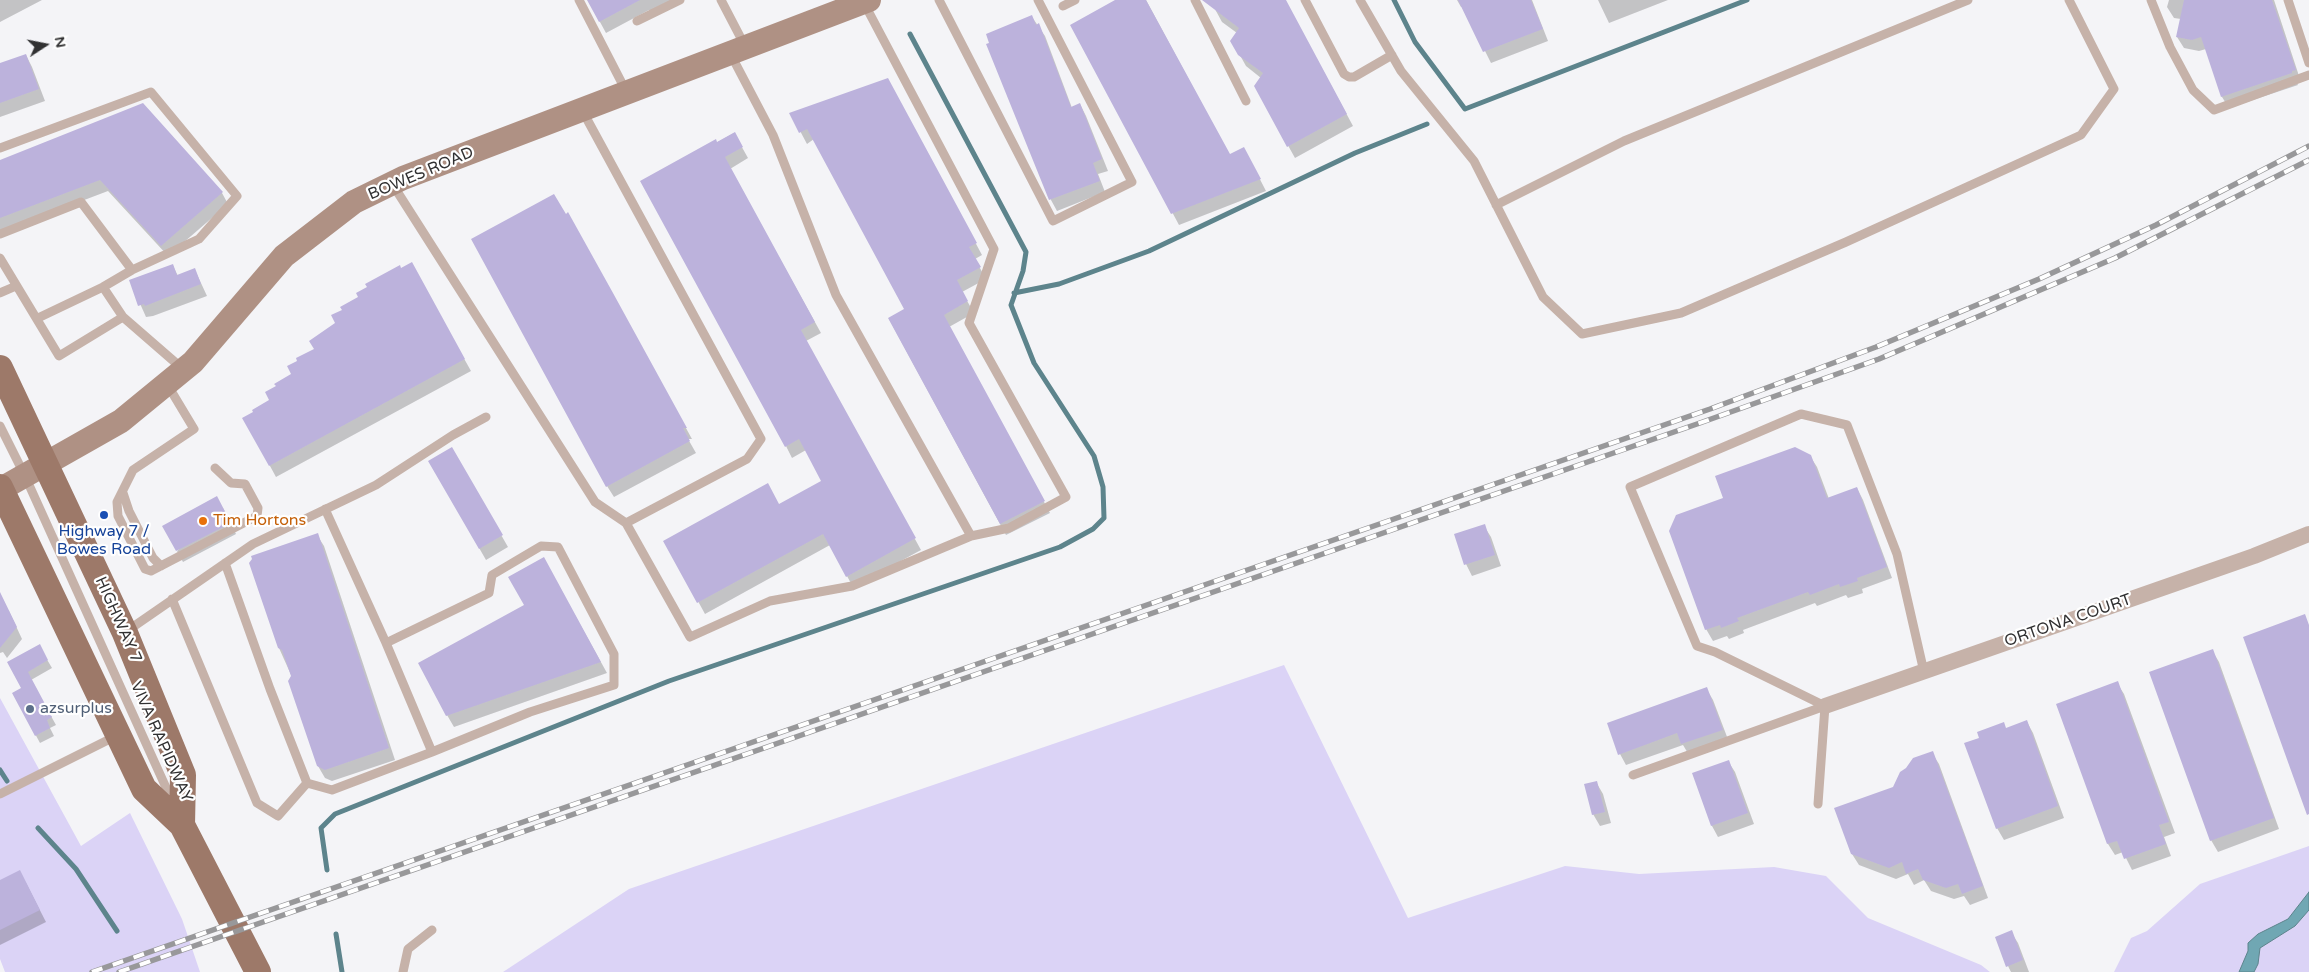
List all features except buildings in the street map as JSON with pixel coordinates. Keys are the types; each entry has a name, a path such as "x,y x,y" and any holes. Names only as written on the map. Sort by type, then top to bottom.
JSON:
{"main road":[{"name":"HIGHWAY 7","path":"0,368 36,470 125,632 183,775 182,825"},
{"name":"HIGHWAY 7","path":"0,489 144,789 182,825 258,972"}],"street":[{"name":"BOWES ROAD","path":"0,489 121,421 176,377 193,362 284,256 354,202 392,184 866,1"},
{"name":"ORTONA COURT","path":"1825,706 2254,556 2309,534"}],"lane":[{"path":"579,0 627,93"},
{"path":"637,21 680,0"},
{"path":"721,0 738,50 836,295 971,536"},
{"path":"939,0 1053,221 1132,182 1038,0"},
{"path":"1063,6 1075,0"},
{"path":"1194,0 1246,101"},
{"path":"1304,0 1344,74 1354,77 1392,55"},
{"path":"1360,0 1401,70 1474,161 1543,297 1582,334 1681,313 1846,242 2080,135 2114,89 2069,0"},
{"path":"1496,205 1624,141 1968,0"},
{"path":"2150,0 2170,47 2193,90 2214,110 2309,76"},
{"path":"2288,0 2309,64"},
{"path":"392,184 595,502 626,523 690,637 770,601 852,586 971,536 1009,528 1066,497 970,323 994,249 866,1"},
{"path":"0,148 151,92 237,196 199,239 132,270 103,287 38,318"},
{"path":"582,110 761,439 747,459 626,523"},
{"path":"0,234 81,202 132,270"},
{"path":"0,258 38,318 59,356 123,318"},
{"path":"0,292 16,286"},
{"path":"103,287 123,318 176,377 194,429 133,470 117,502 118,516 145,568 151,571 257,516 258,508 245,484 231,483 215,468"},
{"path":"1825,706 1715,652 1696,646 1630,487 1801,414 1847,425 1897,554 1924,672"},
{"path":"125,632 253,544 376,485 486,417"},
{"name":"VIVA RAPIDWAY","path":"0,426 36,470 182,825"},
{"path":"123,493 133,519 153,558 161,566"},
{"path":"325,509 432,752"},
{"path":"307,783 332,790 530,712 614,685 614,654 558,547 541,546 492,575 489,593 386,644"},
{"path":"225,563 270,689 307,783"},
{"path":"172,599 257,803 278,816 307,783"},
{"path":"1633,775 1825,706"},
{"path":"1818,804 1825,706"},
{"path":"0,794 118,734"},
{"path":"403,972 408,950 432,930"}],"shaded area":[{"path":"1284,665 1408,918 1565,866 1639,874 1774,867 1826,876 1868,918 1981,965 1990,972 503,972 629,889"},
{"path":"0,698 81,846 130,813 182,919 200,972 5,972 0,959"},
{"path":"2309,846 2309,972 2114,972 2131,938 2147,931 2200,884"}],"water":[{"path":"2309,892 2309,910 2295,926 2260,948 2258,964 2254,972 2239,972 2248,951 2248,943 2258,934 2288,919"}],"waterway":[{"path":"1394,0 1415,42 1465,109 1747,0"},
{"path":"327,870 321,828 335,814 669,681 1060,547 1093,529 1104,518 1103,487 1094,456 1034,363 1011,305 1023,271 1026,252 910,34"},
{"path":"1014,293 1059,284 1149,251 1355,153 1427,124"},
{"path":"0,770 7,781"},
{"path":"38,828 76,869 117,931"},
{"path":"336,934 342,972"}],"railway":[{"path":"92,972 1710,409 1876,347 2039,279 2156,225 2309,146"},
{"path":"119,972 1697,424 1879,359 2115,258 2309,160"}],"place":[{"name":"Highway 7 / Bowes Road","path":"104,515"},
{"name":"Tim Hortons","path":"203,521"},
{"name":"azsurplus","path":"30,709"}]}
